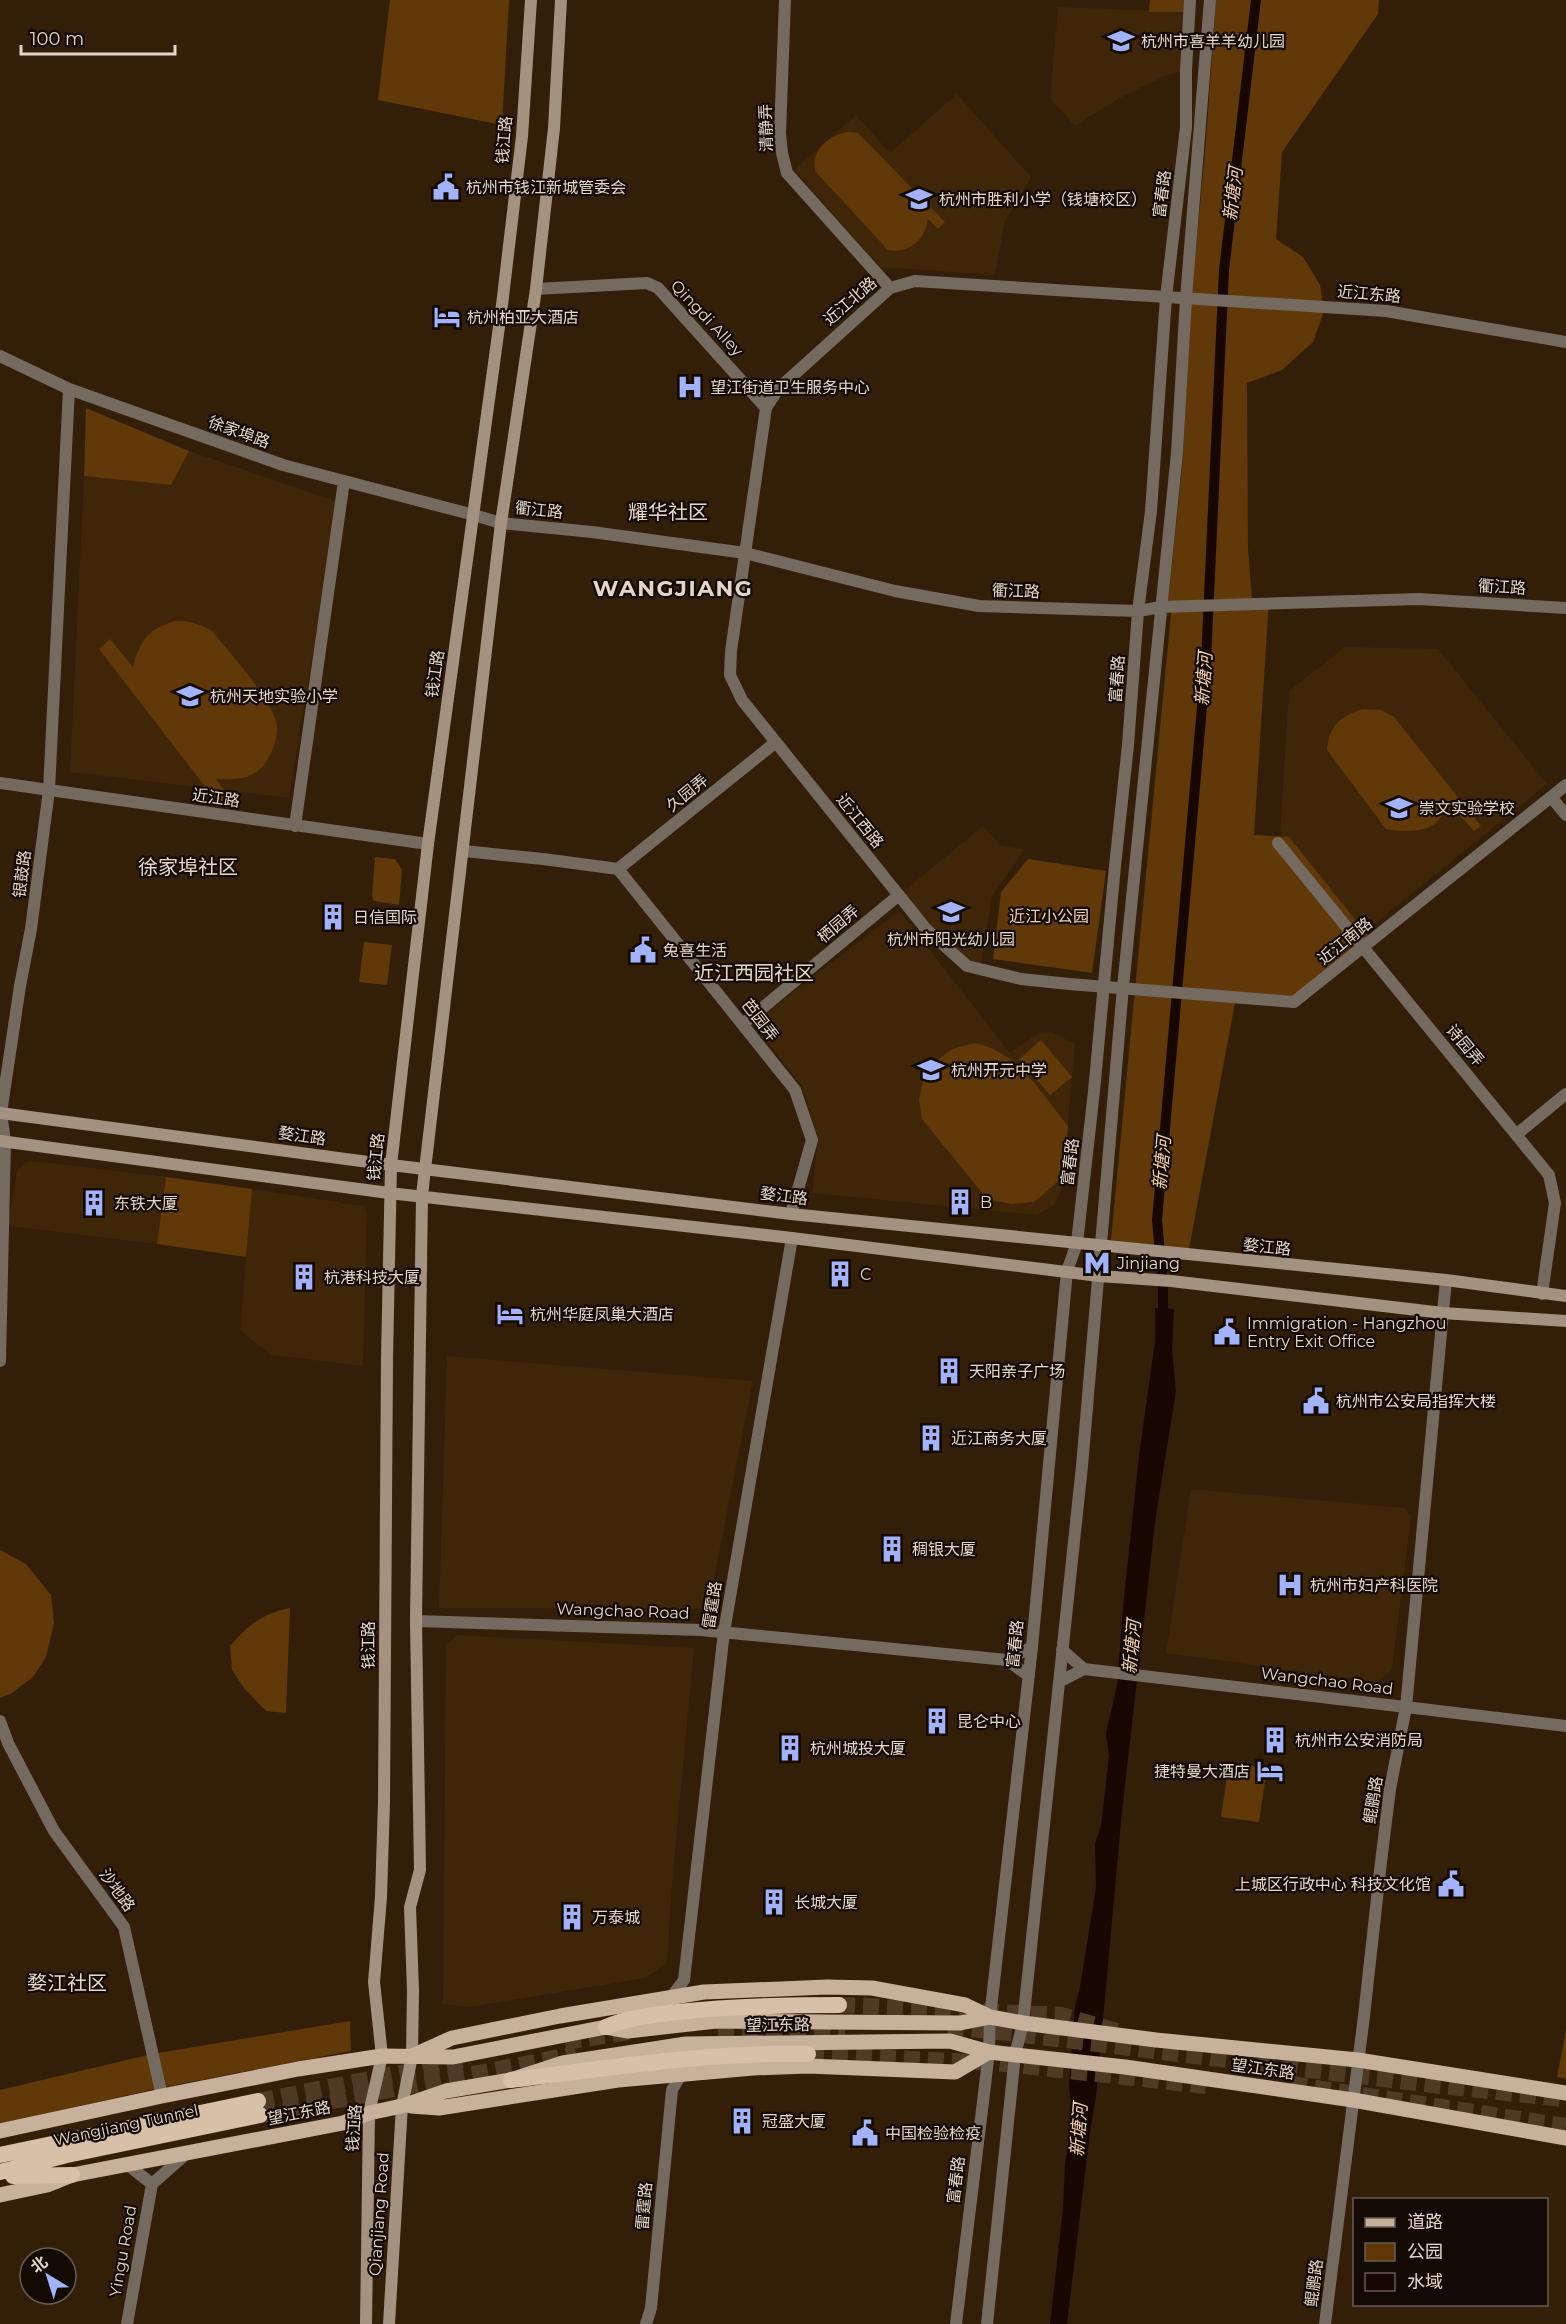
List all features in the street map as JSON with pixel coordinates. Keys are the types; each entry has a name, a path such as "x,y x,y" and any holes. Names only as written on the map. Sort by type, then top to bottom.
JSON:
{"highway":[{"path":"606,2027 634,2017 689,2011 752,2006 839,2005"},
{"path":"511,2080 725,2055 808,2054"},
{"name":"Wangjiang Tunnel","path":"0,2155 259,2108 0,2172"},
{"path":"0,2177 72,2175"}],"main road":[{"name":"钱江路","path":"366,2324 369,2113 382,2056 374,1982 381,1897 384,1802 389,1192 428,844 474,515 518,170 531,0"},
{"path":"561,0 554,128 536,289 501,523 464,851 424,1168 416,1621 420,1870 410,1907 412,2056 402,2106 439,2108 682,2073 808,2066 955,2072 989,2052"},
{"name":"婺江路","path":"1,1113 391,1165 791,1214 1170,1254 1446,1280 1566,1296"},
{"path":"2,1141 389,1192 1099,1276 1149,1278 1443,1312 1566,1321"},
{"path":"412,2056 452,2037 704,1992 827,1987 872,1988 965,2005 990,2016"},
{"name":"望江东路","path":"0,2131 298,2069 382,2056 453,2056 606,2027 628,2031 716,2021 960,2023 990,2016 1023,2023 1121,2036 1289,2055 1358,2060 1566,2093"},
{"name":"望江东路","path":"0,2195 47,2185 72,2175 343,2123 369,2113 402,2106 446,2091 511,2080 562,2063 686,2044 950,2041 989,2052 1124,2067 1353,2100 1566,2138"},
{"name":"Qianjiang Road","path":"389,2324 402,2106"}],"street":[{"name":"清静弄","path":"785,0 780,133 787,173 890,288"},
{"name":"富春路","path":"956,2324 989,2052 990,2016 1029,1676 1067,1271 1077,1243 1094,1091 1128,745 1138,611 1155,476 1166,297 1186,127 1190,0"},
{"name":"富春路","path":"987,2324 1015,2055 1023,2023 1099,1276 1123,987 1177,453 1186,298 1210,0"},
{"name":"近江北路","path":"745,553 766,408 778,389 890,288 915,281 1166,297"},
{"name":"Qingdi Alley","path":"536,289 647,283 658,288 766,408"},
{"name":"近江东路","path":"1166,297 1386,311 1566,342"},
{"name":"徐家埠路","path":"0,356 69,389 283,465 474,515"},
{"name":"银鼓路","path":"0,1361 1,1113 31,929 50,790 69,389"},
{"path":"296,826 344,482"},
{"name":"衢江路","path":"474,515 501,523 592,532 745,553 895,591 979,606 1138,611 1161,607 1419,599 1566,608"},
{"name":"近江西路","path":"745,553 729,675 742,700 926,929 967,966 1021,979 1104,986"},
{"name":"久园弄","path":"618,869 776,742"},
{"name":"近江路","path":"0,783 428,844"},
{"name":"近江南路","path":"1104,986 1294,1002 1566,785"},
{"path":"1551,797 1566,815"},
{"name":"诗园弄","path":"1278,843 1549,1175 1555,1203 1542,1294"},
{"path":"464,851 618,869"},
{"name":"芭园弄","path":"618,869 795,1090 812,1140 791,1214"},
{"name":"栖园弄","path":"743,1024 899,895"},
{"path":"1517,1134 1566,1094"},
{"name":"雷霆路","path":"670,1999 684,1980 724,1632 792,1238"},
{"name":"鲲鹏路","path":"1325,2324 1389,1800 1406,1707 1446,1280"},
{"name":"Wangchao Road","path":"416,1621 724,1632 1007,1660"},
{"path":"1029,1676 1007,1660 1032,1647"},
{"path":"1062,1650 1090,1670"},
{"path":"1059,1682 1090,1670"},
{"name":"Wangchao Road","path":"1090,1670 1566,1726"},
{"name":"沙地路","path":"0,1721 8,1743 54,1831 124,1928 162,2096"},
{"path":"684,1980 704,1992"},
{"name":"雷霆路","path":"646,2324 651,2308 672,2090 682,2073"},
{"path":"658,2075 672,2090"},
{"path":"128,2165 152,2184 186,2154"},
{"name":"Yingu Road","path":"128,2324 152,2184"}],"shaded area":[{"name":"杭州市喜羊羊幼儿园","path":"1058,7 1189,12 1186,70 1167,75 1123,96 1075,126 1050,98"},
{"name":"杭州市胜利小学（钱塘校区）","path":"957,94 1031,177 1005,221 995,275 880,267 794,170 856,115 890,153"},
{"name":"杭州天地实验小学","path":"189,451 338,502 289,798 70,772 84,476 171,485"},
{"name":"崇文实验学校","path":"1345,647 1438,649 1547,784 1362,934 1280,833 1289,691"},
{"name":"杭州市阳光幼儿园","path":"983,826 1001,846 1025,849 992,896 980,969 967,966 899,895"},
{"name":"杭州开元中学","path":"899,911 1010,1053 1039,1033 1052,1032 1075,1044 1062,1189 1054,1205 1037,1215 812,1193 818,1138 802,1086 753,1023"},
{"name":"东铁大厦","path":"26,1162 166,1177 157,1244 8,1226 17,1171"},
{"name":"杭港科技大厦","path":"252,1189 363,1206 367,1212 363,1366 271,1355 240,1330"},
{"path":"447,1356 753,1381 708,1609 439,1608"},
{"name":"杭州市妇产科医院","path":"1191,1489 1405,1508 1411,1516 1392,1670 1377,1682 1166,1653"},
{"path":"457,1635 694,1648 667,1963 645,1978 470,2007 443,2004 446,1646"}],"green space":[{"path":"390,0 509,0 502,125 378,100"},
{"path":"1150,0 1190,0 1189,12 1149,12"},
{"path":"1216,0 1379,0 1378,14 1282,152 1276,239 1303,257 1320,285 1324,311 1313,342 1282,370 1247,383 1248,548 1252,600 1269,600 1254,835 1289,837 1373,942 1305,997 1237,992 1189,1249 1111,1240 1172,604 1168,604 1183,458 1191,302"},
{"path":"847,132 858,133 945,222 938,229 928,219 920,239 915,244 903,250 888,250 815,171 816,156 822,145 833,137"},
{"path":"86,408 189,451 171,485 84,476"},
{"path":"176,621 195,623 212,631 260,691 277,727 277,736 272,750 261,768 244,778 216,779 230,798 220,806 99,649 110,639 133,667 139,649 147,636 159,627"},
{"path":"1363,709 1381,710 1394,717 1481,826 1474,831 1445,798 1444,809 1434,824 1417,830 1386,829 1327,750 1333,728 1342,718"},
{"path":"375,857 395,859 402,870 399,905 374,901 372,897"},
{"name":"近江小公园","path":"1028,859 1106,871 1092,973 993,959 1001,892"},
{"path":"364,942 392,945 387,985 359,982"},
{"path":"1041,1040 1072,1077 1050,1095 1019,1059"},
{"path":"975,1043 1004,1055 1016,1065 1028,1076 1068,1126 1064,1174 1034,1202 1011,1204 987,1199 922,1119 919,1100 929,1067 952,1049"},
{"path":"166,1177 252,1189 246,1257 157,1244"},
{"path":"0,1550 26,1564 51,1595 54,1623 46,1657 33,1677 12,1693 0,1698"},
{"path":"290,1608 286,1713 266,1711 244,1688 232,1670 230,1646 257,1621 271,1613"},
{"path":"1229,1763 1267,1768 1259,1822 1221,1817"},
{"path":"350,2021 351,2051 159,2088 0,2124 0,2090 152,2054"},
{"path":"1566,2030 1566,2079 1557,2077"}],"water":[{"path":"1155,1308 1174,1309 1172,1350 1176,1391 1155,1522 1122,1811 1096,2097 1067,2324 1050,2324 1063,2208 1065,2163 1075,2113 1069,2084 1075,2007 1096,1888 1095,1843 1101,1826 1109,1756 1106,1733 1117,1686 1139,1456 1155,1341"}],"waterway":[{"name":"新塘河","path":"1163,1321 1163,1288 1157,1220 1206,661 1224,270 1256,0"}],"tunnel":[{"path":"839,2005 1061,2015 1117,2031"},
{"path":"948,2027 1563,2099"},
{"path":"565,2042 629,2032"},
{"path":"718,2037 801,2034 845,2036"},
{"path":"260,2115 576,2054"},
{"path":"808,2054 995,2063 1206,2086"},
{"path":"258,2101 466,2060"},
{"path":"1291,2084 1566,2126"}],"place":[{"name":"杭州市喜羊羊幼儿园","path":"1121,41"},
{"name":"杭州市钱江新城管委会","path":"446,187"},
{"name":"杭州市胜利小学（钱塘校区）","path":"919,199"},
{"name":"杭州柏亚大酒店","path":"447,317"},
{"name":"望江街道卫生服务中心","path":"690,387"},
{"name":"杭州天地实验小学","path":"190,696"},
{"name":"崇文实验学校","path":"1399,808"},
{"name":"杭州市阳光幼儿园","path":"951,912"},
{"name":"日信国际","path":"333,917"},
{"name":"兔喜生活","path":"643,950"},
{"name":"杭州开元中学","path":"931,1070"},
{"name":"B","path":"960,1202"},
{"name":"东铁大厦","path":"94,1203"},
{"name":"Jinjiang","path":"1097,1263"},
{"name":"C","path":"840,1274"},
{"name":"杭港科技大厦","path":"304,1277"},
{"name":"杭州华庭凤巢大酒店","path":"510,1314"},
{"name":"Immigration - Hangzhou Entry Exit Office","path":"1227,1332"},
{"name":"天阳亲子广场","path":"949,1371"},
{"name":"杭州市公安局指挥大楼","path":"1316,1401"},
{"name":"近江商务大厦","path":"931,1438"},
{"name":"稠银大厦","path":"892,1549"},
{"name":"杭州市妇产科医院","path":"1290,1585"},
{"name":"昆仑中心","path":"937,1721"},
{"name":"杭州市公安消防局","path":"1275,1740"},
{"name":"杭州城投大厦","path":"790,1748"},
{"name":"捷特曼大酒店","path":"1270,1771"},
{"name":"上城区行政中心 科技文化馆","path":"1451,1884"},
{"name":"长城大厦","path":"774,1902"},
{"name":"万泰城","path":"572,1917"},
{"name":"冠盛大厦","path":"742,2121"},
{"name":"中国检验检疫","path":"865,2133"}],"district":[{"name":"耀华社区","path":"668,512"},
{"name":"WANGJIANG","path":"673,588"},
{"name":"徐家埠社区","path":"188,867"},
{"name":"近江西园社区","path":"754,973"},
{"name":"婺江社区","path":"67,1983"}]}
